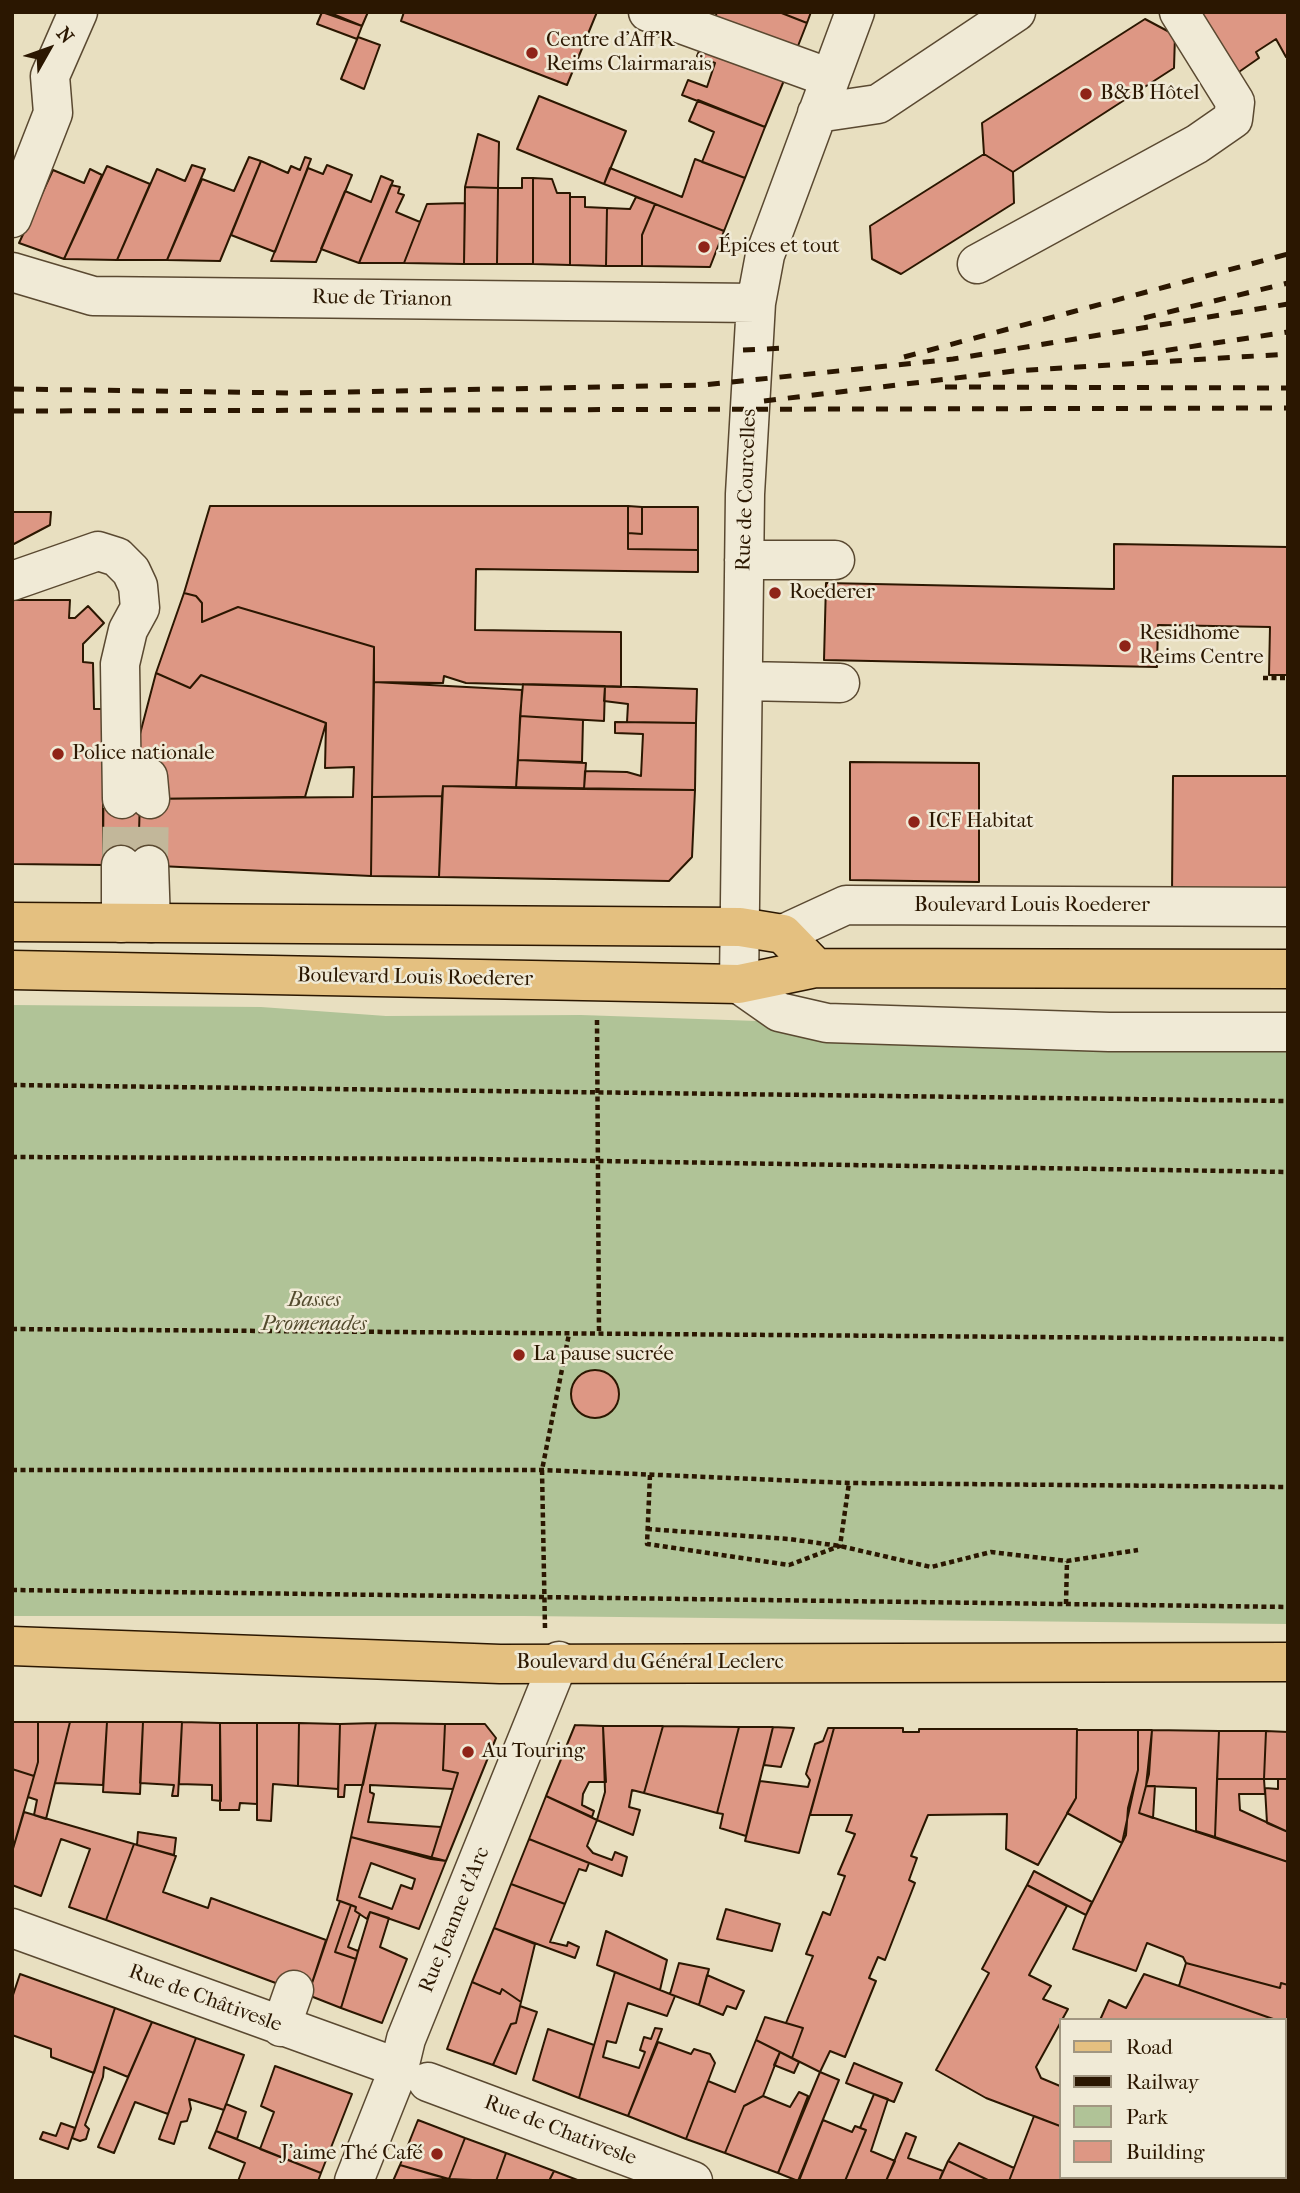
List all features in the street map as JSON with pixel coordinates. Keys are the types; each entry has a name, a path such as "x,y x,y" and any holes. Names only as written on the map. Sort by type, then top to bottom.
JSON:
{"main road":[{"path":"12,922 740,927 783,934 816,968"},
{"name":"Boulevard Louis Roederer","path":"12,970 739,984 816,968 1288,969"},
{"name":"Boulevard du Général Leclerc","path":"12,1646 485,1663 552,1645 1288,1662"}],"street":[{"path":"12,218 53,113 50,76 78,12"},
{"path":"648,12 830,78"},
{"name":"Rue de Courcelles","path":"739,984 745,494 756,303 765,255 855,12"},
{"path":"817,113 878,104 1016,12"},
{"path":"977,264 1198,144 1233,118 1235,102 1179,12"},
{"name":"Rue de Trianon","path":"12,272 93,296 756,303"},
{"path":"12,581 99,551 117,556 131,571 138,586 140,608 128,630 120,664 140,792"},
{"path":"744,560 835,560"},
{"path":"743,681 840,683"},
{"path":"135,865 136,923"},
{"name":"Boulevard Louis Roederer","path":"783,934 846,905 1288,907"},
{"path":"739,984 779,1012 827,1023 1109,1032 1288,1032"},
{"name":"Rue Jeanne d'Arc","path":"354,2181 413,2075 406,2039 552,1645"},
{"name":"Rue de Châtivesle","path":"12,1928 413,2075"},
{"path":"281,2027 294,1990"},
{"name":"Rue de Chativesle","path":"413,2075 693,2181"}],"path":[{"path":"1263,678 1288,678"},
{"path":"597,981 599,1334"},
{"path":"12,1085 1288,1101"},
{"path":"12,1157 474,1159 1288,1172"},
{"path":"12,1329 1288,1339"},
{"path":"552,1645 544,1597 542,1469 569,1334"},
{"path":"12,1470 542,1469 849,1483 1288,1487"},
{"path":"650,1474 647,1544 789,1565 840,1546"},
{"path":"840,1546 849,1483"},
{"path":"647,1529 789,1539 840,1546 931,1567 992,1552 1067,1561 1138,1550"},
{"path":"1066,1604 1067,1561"},
{"path":"12,1590 1288,1607"}],"green space":[{"name":"Basses Promenades","path":"12,1005 261,1007 386,1016 581,1015 1288,1039 1288,1624 524,1616 12,1616"}],"building":[{"path":"322,12 362,26 357,39 317,24"},
{"path":"328,12 368,12 362,26"},
{"name":"Centre d'Aff'R Reims Clairmarais","path":"404,12 597,12 567,85 401,21"},
{"path":"717,12 779,12 807,23 796,51 715,18"},
{"path":"779,12 811,12 807,23"},
{"path":"1195,12 1288,12 1288,55 1286,57 1276,39 1256,52 1259,58 1236,74"},
{"path":"1145,19 1175,35 1174,68 1013,172 984,154 982,123"},
{"path":"358,37 380,45 364,89 341,79"},
{"path":"703,42 787,73 765,127 682,95 688,80 707,87 715,63 697,56"},
{"path":"539,96 626,131 604,184 517,149"},
{"path":"698,100 765,127 745,178 702,162 714,132 689,121"},
{"path":"478,134 499,142 498,188 465,187"},
{"path":"984,154 1013,172 1014,203 901,274 872,259 870,226"},
{"path":"249,157 261,161 220,261 167,260 202,179 234,191"},
{"path":"305,157 311,159 275,252 231,235 261,161 288,173 291,166 300,170"},
{"path":"695,159 745,178 724,231 604,184 610,168 682,197"},
{"path":"192,165 205,169 167,260 117,260 157,169 185,181"},
{"path":"327,165 352,175 316,262 271,261 308,168 323,174"},
{"path":"107,166 150,184 117,260 64,259"},
{"path":"90,169 102,175 64,259 19,243 53,170 84,183"},
{"path":"381,176 393,181 359,263 321,249 345,191 371,202"},
{"path":"522,178 533,178 533,264 497,264 498,188 522,188"},
{"path":"533,178 552,179 557,193 570,193 570,265 533,264"},
{"path":"391,185 400,187 398,193 404,195 396,212 420,222 404,263 359,263"},
{"path":"465,187 498,188 497,264 464,264"},
{"path":"570,197 585,197 585,207 607,208 606,266 570,265"},
{"path":"636,197 655,204 642,235 642,266 606,266 607,208 630,209"},
{"path":"465,203 464,264 404,263 427,204"},
{"path":"655,204 724,231 710,267 642,266 642,235"},
{"path":"210,506 628,506 628,549 698,550 698,572 476,569 475,630 621,632 621,687 466,683 444,676 443,683 374,682 374,647 238,607 202,622 202,603 196,596 184,593"},
{"path":"628,506 642,507 642,534 628,533"},
{"path":"642,507 698,507 698,550 628,549 628,533 642,534"},
{"path":"12,512 51,512 50,525 12,545"},
{"path":"1114,544 1288,547 1288,675 1269,675 1270,627 1158,625 1157,667 824,660 826,583 1114,589"},
{"path":"184,593 196,596 202,603 202,622 238,607 374,647 371,876 138,865 140,799 353,797 354,767 325,768 326,723 201,675 190,688 156,673"},
{"name":"Police nationale","path":"12,600 70,600 69,618 75,618 88,606 104,623 83,644 83,662 93,663 94,709 104,709 103,865 12,864"},
{"path":"156,673 190,688 201,675 326,723 305,797 140,799 140,734"},
{"path":"374,682 522,690 516,788 443,786 442,796 372,797"},
{"path":"523,684 605,686 604,721 520,716"},
{"path":"605,686 697,689 696,723 627,722 628,704 604,701"},
{"path":"520,716 583,720 582,762 518,760"},
{"path":"615,722 696,723 695,790 584,789 585,771 627,772 641,776 643,734 615,733"},
{"path":"518,760 586,763 584,789 516,788"},
{"name":"ICF Habitat","path":"850,762 979,763 979,882 850,880"},
{"path":"1173,776 1288,776 1288,894 1172,893"},
{"path":"443,786 695,790 692,857 669,881 439,877"},
{"path":"442,796 439,877 371,876 372,797"},
{"path":"103,799 140,799 138,865 103,865"},
{"path":"595,1370 612,1377 619,1394 612,1411 595,1418 578,1411 571,1394 578,1377"},
{"path":"12,1722 38,1722 38,1762 34,1776 12,1769"},
{"path":"38,1722 70,1722 46,1819 34,1815 37,1800 28,1797 38,1762"},
{"path":"70,1722 107,1722 103,1785 55,1783"},
{"path":"107,1722 143,1722 140,1794 103,1792"},
{"path":"143,1722 182,1722 178,1796 172,1796 174,1785 140,1783"},
{"path":"182,1722 220,1723 221,1801 212,1800 212,1785 179,1784"},
{"path":"220,1723 257,1723 257,1804 240,1803 239,1810 220,1810"},
{"path":"257,1723 299,1723 298,1786 273,1784 271,1821 257,1820"},
{"path":"299,1723 340,1724 338,1789 298,1786"},
{"path":"376,1723 363,1785 345,1785 344,1797 338,1797 340,1724"},
{"path":"376,1723 445,1724 443,1770 458,1773 453,1789 370,1785 370,1792 374,1794 368,1822 441,1827 431,1859 351,1837"},
{"path":"445,1724 485,1724 496,1738 446,1861 431,1859 458,1773 443,1770"},
{"path":"575,1725 603,1726 606,1782 589,1782 583,1794 582,1805 594,1811 592,1817 546,1796"},
{"path":"603,1726 663,1726 644,1793 632,1790 629,1807 640,1810 633,1835 597,1820 605,1792"},
{"path":"663,1726 739,1727 717,1813 644,1793"},
{"path":"739,1727 773,1727 746,1836 720,1828 723,1814 717,1813"},
{"path":"773,1727 794,1728 781,1767 764,1765"},
{"path":"828,1728 834,1728 799,1853 745,1841 760,1781 808,1787 810,1780 806,1774 815,1744 823,1741"},
{"path":"834,1728 903,1728 903,1732 919,1732 919,1729 1077,1729 1076,1798 1038,1865 1006,1849 1007,1814 928,1815 911,1856 917,1858 909,1880 915,1883 885,1960 878,1957 869,1978 876,1981 845,2057 830,2051 820,2072 792,2058 803,2028 786,2023 813,1956 806,1954 823,1912 830,1915 845,1876 838,1874 855,1834 846,1831 852,1815 810,1815"},
{"path":"1077,1730 1138,1730 1138,1770 1122,1843 1067,1813 1076,1798"},
{"path":"1138,1730 1152,1730 1149,1774 1139,1813 1288,1862 1288,1985 1281,1983 1280,1988 1186,1963 1183,1957 1147,1943 1136,1971 1073,1949 1086,1915 1126,1835 1128,1808 1138,1770"},
{"path":"1152,1730 1219,1731 1215,1837 1196,1831 1196,1788 1146,1786"},
{"path":"1219,1731 1266,1731 1264,1779 1217,1779"},
{"path":"1266,1731 1288,1732 1288,1779 1264,1779"},
{"path":"12,1769 34,1776 12,1852"},
{"path":"1217,1779 1264,1779 1265,1794 1239,1794 1240,1810 1288,1832 1288,1862 1215,1837"},
{"path":"1278,1779 1288,1779 1288,1832 1267,1823 1265,1788 1278,1789"},
{"path":"1146,1786 1155,1786 1153,1818 1139,1813"},
{"path":"546,1796 597,1820 587,1846 593,1853 612,1860 615,1852 627,1857 622,1876 529,1839"},
{"path":"24,1812 134,1844 106,1920 69,1907 90,1849 61,1839 41,1896 12,1885 12,1852"},
{"path":"138,1832 176,1838 174,1855 137,1845"},
{"path":"351,1837 446,1861 419,1929 370,1912 367,1919 355,1911 356,1907 337,1900","holes":["371,1863 415,1879 412,1889 401,1885 392,1909 359,1897"]},
{"path":"529,1839 589,1863 586,1871 579,1869 565,1904 511,1884"},
{"path":"134,1844 176,1856 163,1892 208,1908 211,1898 326,1940 308,1995 106,1920"},
{"path":"1034,1871 1092,1902 1086,1915 1027,1885"},
{"path":"511,1884 565,1904 550,1942 567,1946 568,1942 579,1947 575,1958 494,1928"},
{"path":"1027,1885 1067,1906 1029,1975 1051,1986 1043,1999 1068,2009 1063,2018 1058,2018 1058,2027 1036,2067 1041,2078 1058,2085 1058,2125 986,2098 936,2070 989,1973 982,1969"},
{"path":"340,1901 351,1905 335,1952 356,1959 341,2008 308,1995"},
{"path":"351,1905 356,1907 355,1911 360,1914 348,1947 358,1951 356,1959 335,1952"},
{"path":"726,1909 780,1924 772,1951 717,1939"},
{"path":"370,1912 389,1918 380,1947 407,1959 382,2023 341,2008"},
{"path":"494,1928 535,1944 521,2002 502,1989 500,1994 472,1982"},
{"path":"606,1931 667,1960 660,1990 597,1965"},
{"path":"679,1963 709,1969 699,2005 670,1994"},
{"path":"1186,1963 1280,1988 1281,1983 1288,1985 1288,2024 1286,2018 1270,2018 1179,1986"},
{"path":"615,1972 675,1996 667,2016 628,2003 616,2043 607,2041 603,2057 639,2068 645,2052 640,2050 644,2037 651,2039 655,2028 662,2029 628,2116 579,2098"},
{"path":"20,1974 115,2008 94,2073 51,2057 51,2049 12,2035 12,1998"},
{"path":"1144,1974 1270,2018 1101,2018 1109,2000 1126,2008"},
{"path":"707,1975 744,1991 736,2009 727,2006 723,2015 699,2005"},
{"path":"472,1982 500,1994 502,1989 521,2002 516,2023 511,2024 493,2065 447,2049"},
{"path":"520,2006 537,2012 516,2074 493,2065 511,2024 516,2023"},
{"path":"115,2008 152,2022 128,2077 104,2067 103,2077 85,2125 89,2129 86,2139 80,2141 72,2138"},
{"path":"765,2017 803,2028 792,2058 756,2040"},
{"path":"152,2022 196,2038 168,2114 135,2102 114,2153 98,2147"},
{"path":"1286,2024 1288,2024 1286,2096"},
{"path":"548,2029 594,2045 579,2098 533,2080"},
{"path":"196,2038 244,2055 224,2110 189,2099 191,2109 187,2121 181,2122 174,2144 159,2139"},
{"path":"756,2040 780,2052 763,2096 744,2106 725,2153 686,2139 708,2081 735,2092"},
{"path":"658,2042 691,2054 694,2049 710,2054 715,2063 686,2139 628,2116"},
{"path":"780,2052 799,2062 794,2073 774,2065"},
{"path":"854,2063 902,2083 894,2102 846,2083"},
{"path":"275,2066 352,2094 321,2173 260,2149 274,2112 261,2106"},
{"path":"820,2072 839,2080 798,2181 778,2173"},
{"path":"799,2092 808,2096 778,2173 725,2153 744,2106 763,2096 790,2107"},
{"path":"874,2094 888,2099 871,2151 895,2161 886,2181 845,2181 866,2130 860,2128"},
{"path":"1286,2096 1288,2097 1286,2135"},
{"path":"226,2104 246,2112 237,2139 216,2131"},
{"path":"1034,2116 1058,2125 1058,2179 1204,2181 1009,2181"},
{"path":"418,2120 465,2138 449,2179 400,2165"},
{"path":"823,2120 852,2132 855,2126 866,2130 845,2181 799,2181"},
{"path":"61,2123 75,2128 68,2149 40,2139 43,2132 56,2136"},
{"path":"216,2131 321,2173 318,2181 238,2181 245,2163 209,2148"},
{"path":"906,2133 916,2137 908,2158 943,2171 939,2181 886,2181"},
{"path":"465,2138 506,2153 496,2181 449,2179"},
{"path":"959,2143 1014,2168 1009,2181 990,2181 948,2161"},
{"path":"506,2153 554,2171 549,2181 496,2181"},
{"path":"948,2161 990,2181 939,2181"},
{"path":"400,2165 434,2175 449,2179 393,2181"},
{"path":"554,2171 580,2181 549,2181"},
{"path":"1200,2179 1263,2179 1262,2181"}],"tunnel":[{"path":"121,865 122,799"},
{"path":"149,865 150,799"}],"railway":[{"path":"904,357 1288,254"},
{"path":"1144,318 1288,283"},
{"path":"12,389 292,393 704,385 953,359 1288,304"},
{"path":"1142,354 1288,332"},
{"path":"743,350 786,348"},
{"path":"764,401 1014,371 1288,354"},
{"path":"945,387 1288,388"},
{"path":"12,411 1288,408"}],"place":[{"name":"Centre d'Aff'R Reims Clairmarais","path":"532,53"},
{"name":"B&B Hôtel","path":"1086,94"},
{"name":"Épices et tout","path":"704,247"},
{"name":"Roederer","path":"775,593"},
{"name":"Residhome Reims Centre","path":"1125,646"},
{"name":"Police nationale","path":"58,754"},
{"name":"ICF Habitat","path":"914,822"},
{"name":"La pause sucrée","path":"519,1355"},
{"name":"Au Touring","path":"468,1752"},
{"name":"J'aime Thé Café","path":"437,2154"}]}
